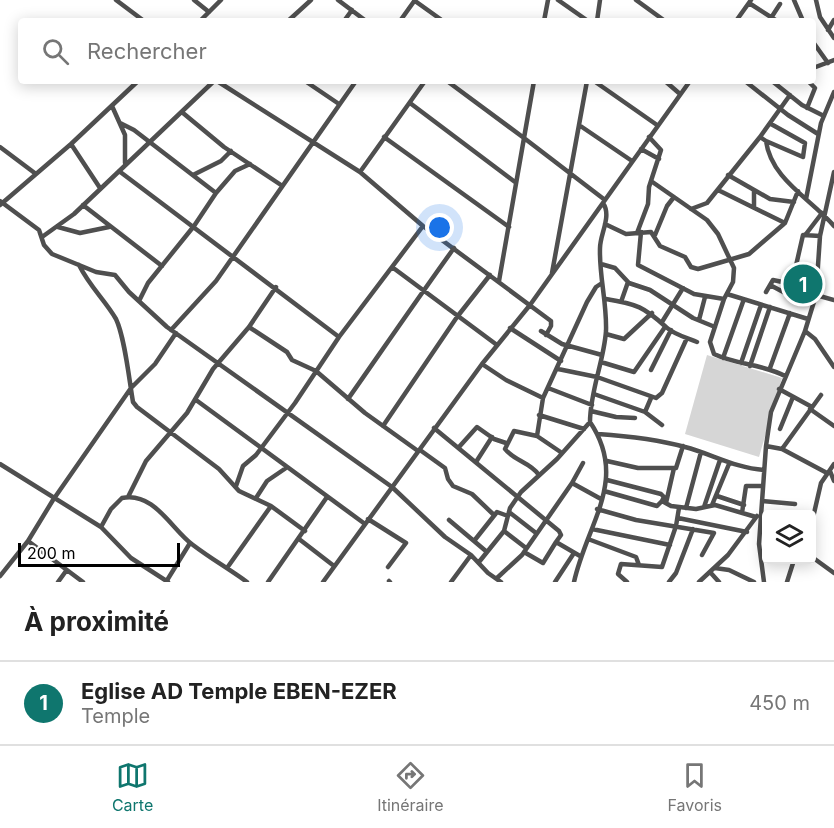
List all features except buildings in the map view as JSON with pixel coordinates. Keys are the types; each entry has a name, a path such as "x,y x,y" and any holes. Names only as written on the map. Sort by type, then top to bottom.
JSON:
{"street":[{"path":"116,0 140,18"},
{"path":"194,0 209,12"},
{"path":"203,18 221,0"},
{"path":"291,18 311,0"},
{"path":"338,0 362,18"},
{"path":"402,18 415,0 439,18"},
{"path":"545,18 548,0"},
{"path":"558,0 584,18"},
{"path":"597,18 600,0"},
{"path":"636,0 661,18"},
{"path":"649,9 650,0"},
{"path":"794,0 802,18"},
{"path":"821,0 817,3 820,17 834,38"},
{"path":"738,18 750,2 769,18"},
{"path":"771,18 780,4"},
{"path":"346,18 352,10"},
{"path":"828,30 834,20"},
{"path":"816,46 828,63"},
{"path":"816,67 834,60"},
{"path":"135,84 71,144 1,203 39,230 44,245 52,254 96,272 113,273 139,301 173,331 392,486 445,537 471,555 499,580 525,550 572,483 583,463"},
{"path":"42,237 58,227 83,205 124,164 183,113 212,84"},
{"path":"220,84 360,172 423,226 551,321 546,335"},
{"path":"309,84 339,104"},
{"path":"0,576 28,542 53,500 131,388 155,364 186,311 208,291 354,84"},
{"path":"360,172 423,84"},
{"path":"451,84 570,173 604,201 606,209 600,243 602,283 606,299 606,334 590,422 562,453 518,495 508,514 504,531 479,562"},
{"path":"499,281 533,84"},
{"path":"552,275 586,84"},
{"path":"598,84 657,125"},
{"path":"668,84 680,94"},
{"path":"325,581 434,428 552,275 688,84"},
{"path":"749,84 780,109 818,134"},
{"path":"776,84 807,108 824,116"},
{"path":"807,108 815,88 811,84"},
{"path":"806,200 818,134 834,92"},
{"path":"692,209 706,203 771,124 789,95"},
{"path":"410,103 515,182"},
{"path":"112,106 125,135 124,164"},
{"path":"183,113 231,151 281,185"},
{"path":"120,123 216,193"},
{"path":"760,137 803,157 805,143 771,124"},
{"path":"579,125 632,160"},
{"path":"649,136 659,145 659,159 651,181 648,204 639,232 638,264 705,297 724,299"},
{"path":"384,138 509,227"},
{"path":"766,141 771,160 806,200 834,226"},
{"path":"71,144 100,188"},
{"path":"0,147 36,174"},
{"path":"641,149 659,159"},
{"path":"193,175 221,161 231,151"},
{"path":"139,301 148,283 194,226 216,193 235,171 250,164"},
{"path":"119,171 276,287 339,337"},
{"path":"762,510 766,446 771,412 784,376 805,331 816,295 823,214 834,172"},
{"path":"728,175 770,199 794,202"},
{"path":"651,181 692,209 713,227 730,260 734,277 724,299 710,344 714,354 750,366 770,368 784,376"},
{"path":"717,190 785,223"},
{"path":"754,190 754,207"},
{"path":"674,197 667,206 655,235 660,246 685,257 696,269 749,254 785,223 798,191"},
{"path":"827,194 834,199"},
{"path":"83,205 162,266"},
{"path":"766,292 773,280 785,284 789,280 795,270 803,237 823,214"},
{"path":"605,224 626,234 639,232 655,235"},
{"path":"236,488 240,470 260,449 288,412 339,337 423,226"},
{"path":"58,227 80,233 109,227"},
{"path":"806,234 820,236"},
{"path":"348,399 454,248"},
{"path":"601,264 617,269 628,282 650,290 699,320 715,327"},
{"path":"79,265 90,286 106,305 120,329 133,402 137,407 219,469 243,494 271,506 305,531"},
{"path":"392,267 497,345"},
{"path":"382,426 457,317 490,275"},
{"path":"621,302 628,282"},
{"path":"537,436 543,398 587,302 596,287 602,283"},
{"path":"770,285 789,296"},
{"path":"101,527 118,502 128,497 141,469 196,400 218,361 249,327 276,287"},
{"path":"601,362 634,372 683,288"},
{"path":"727,294 808,319"},
{"path":"816,295 834,300"},
{"path":"699,320 705,297"},
{"path":"606,299 652,313 671,330 697,342"},
{"path":"723,358 744,299"},
{"path":"741,363 761,305"},
{"path":"750,366 770,307"},
{"path":"606,334 624,339 652,313"},
{"path":"770,368 790,313"},
{"path":"249,327 287,352 292,360 316,371 382,426 445,468 453,486 472,495 494,515"},
{"path":"510,328 561,362"},
{"path":"651,370 671,330"},
{"path":"541,331 567,345 602,355"},
{"path":"805,331 820,346 834,367"},
{"path":"558,369 597,377 656,398 662,393 687,338"},
{"path":"482,364 506,380 543,398"},
{"path":"548,388 616,417 635,418"},
{"path":"779,389 811,408 834,426"},
{"path":"594,394 645,412 662,425"},
{"path":"782,449 821,395"},
{"path":"780,429 793,397"},
{"path":"645,412 651,398"},
{"path":"196,400 327,497 366,522 406,543 388,567"},
{"path":"539,415 584,429"},
{"path":"555,582 588,538 607,480 607,461 598,434 590,422"},
{"path":"459,447 477,427 506,443"},
{"path":"434,428 560,532 543,563 504,531"},
{"path":"539,475 532,466 506,452 506,443 514,431 537,436 562,453"},
{"path":"598,434 641,438 683,446 729,464 764,470"},
{"path":"476,462 492,437"},
{"path":"604,491 657,506 664,502 683,446"},
{"path":"766,446 782,449 828,472 834,481"},
{"path":"686,508 701,452"},
{"path":"704,507 720,460"},
{"path":"607,461 638,468 674,468"},
{"path":"0,464 53,500 101,527 131,558 167,582 190,543"},
{"path":"712,505 729,464"},
{"path":"815,510 819,490 834,464"},
{"path":"256,498 268,480 286,468"},
{"path":"607,480 662,495 664,502"},
{"path":"572,483 601,499"},
{"path":"742,513 747,485 763,486"},
{"path":"644,502 648,491"},
{"path":"717,496 744,505"},
{"path":"128,497 145,502 164,516 190,543 247,582"},
{"path":"268,582 327,497"},
{"path":"762,501 795,504"},
{"path":"664,502 679,508 712,505 756,517"},
{"path":"227,568 271,506"},
{"path":"627,582 618,574 620,565 662,568 676,526 679,508"},
{"path":"597,509 715,535 702,555"},
{"path":"474,542 494,515 501,512 508,514 536,533"},
{"path":"699,582 762,513"},
{"path":"678,518 747,532"},
{"path":"449,520 487,552"},
{"path":"592,529 670,544"},
{"path":"669,582 676,573 693,529"},
{"path":"762,536 759,554 764,582"},
{"path":"588,538 636,557 639,565"},
{"path":"299,539 334,566"},
{"path":"28,542 83,582"},
{"path":"556,542 577,555"},
{"path":"451,582 471,555"},
{"path":"574,582 577,555"},
{"path":"816,560 834,573"},
{"path":"787,582 793,564"},
{"path":"712,570 729,570 747,581 754,582"},
{"path":"712,570 719,582"},
{"path":"58,582 66,571"},
{"path":"490,574 490,582"}],"shaded area":[{"path":"707,355 782,378 759,457 685,434"}],"place":[{"name":"Eglise AD Temple EBEN-EZER","path":"803,284"}]}
